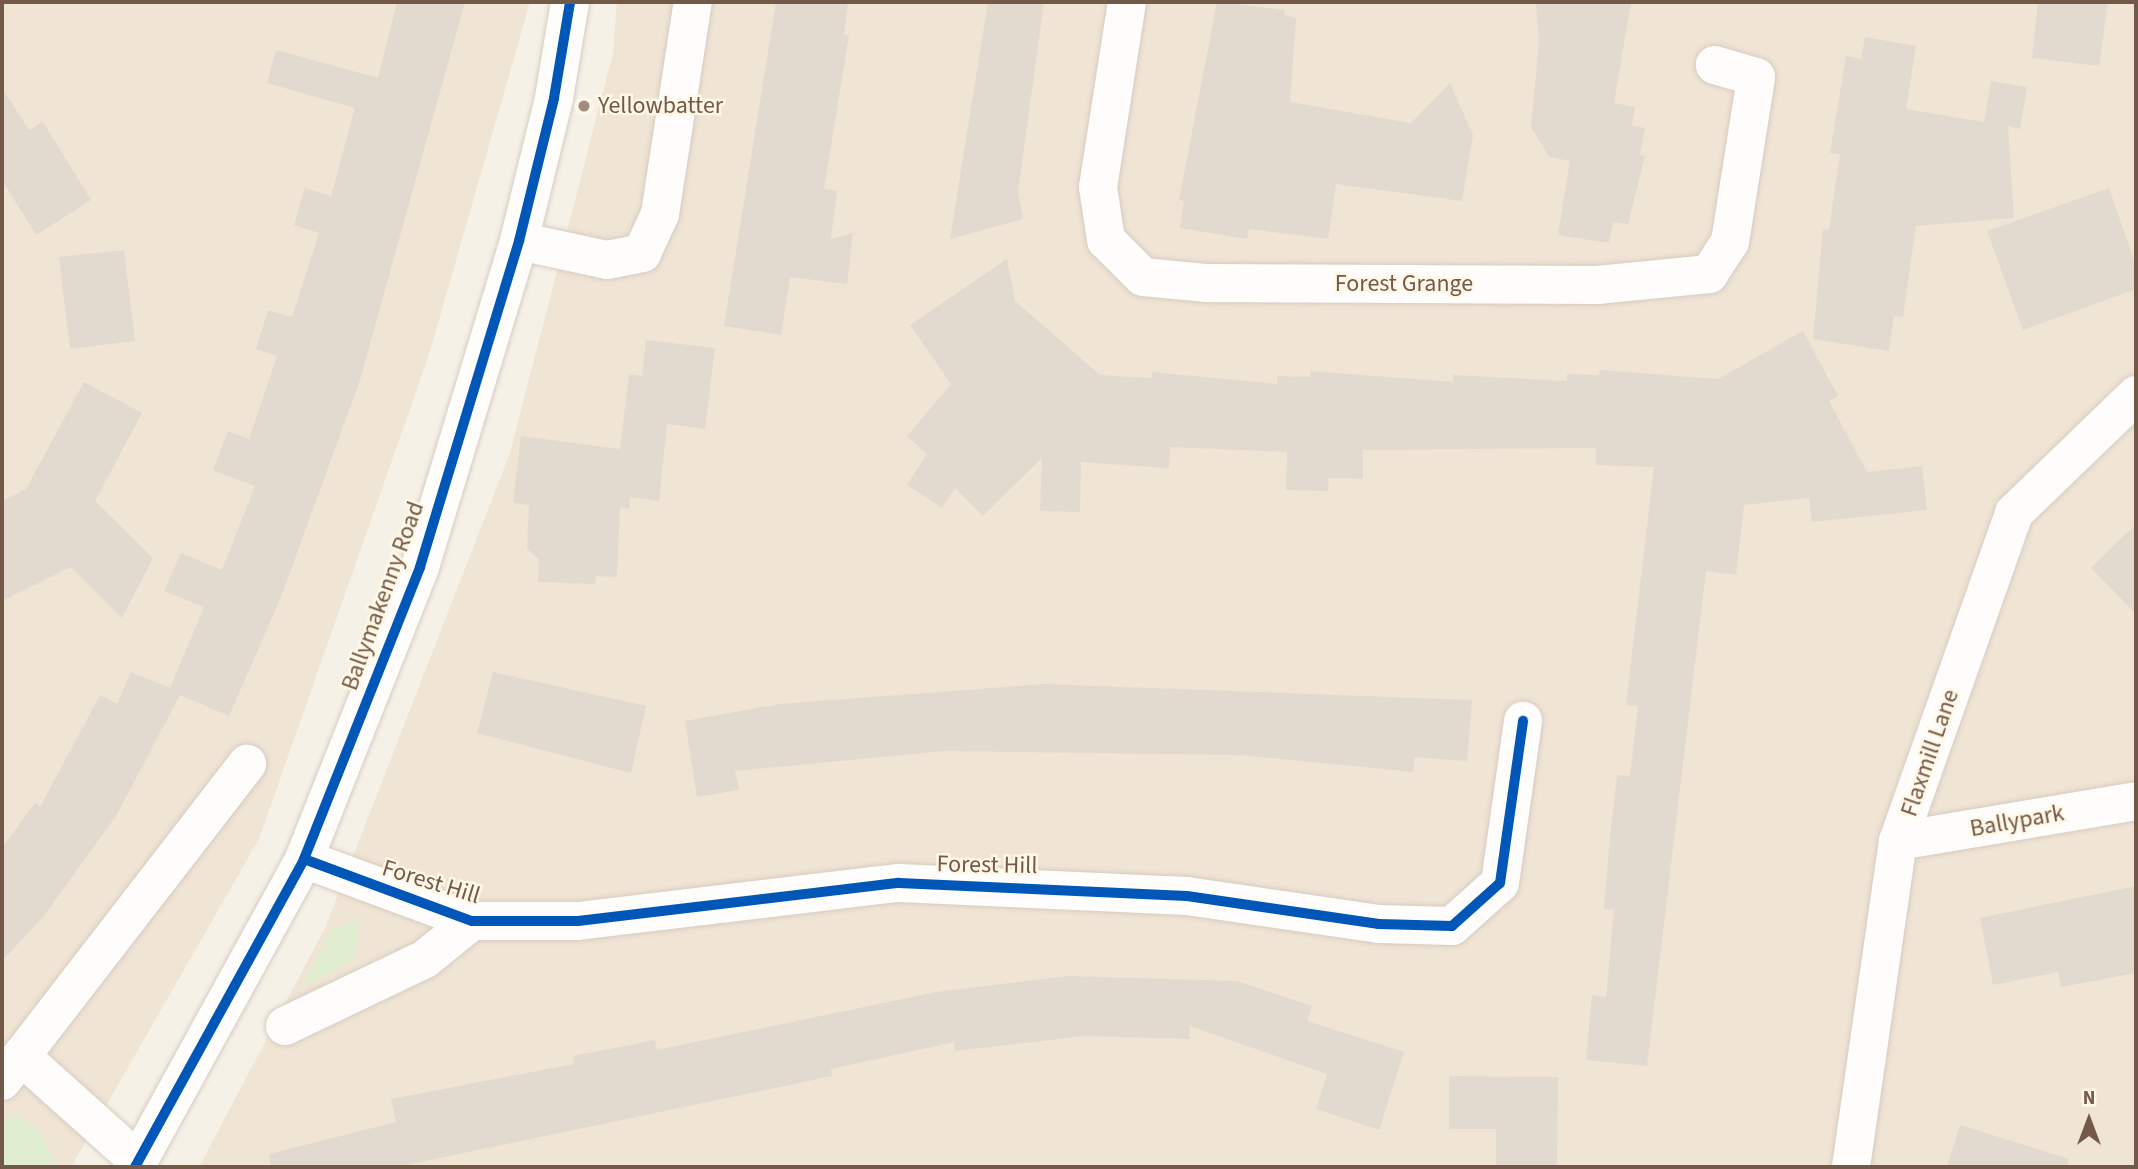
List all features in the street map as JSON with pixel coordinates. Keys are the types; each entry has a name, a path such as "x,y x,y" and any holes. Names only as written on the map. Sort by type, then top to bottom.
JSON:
{"street":[{"name":"Ballymakenny Road","path":"137,1165 304,859 420,567 519,241 570,2"},
{"path":"519,241 607,260 642,253 660,214 693,2"},
{"name":"Forest Grange","path":"1127,2 1098,187 1106,240 1143,277 1205,283 1597,285 1709,274 1730,242 1756,76 1715,65"},
{"name":"Flaxmill Lane","path":"1851,1167 1898,841 2014,513 2136,395"},
{"name":"Forest Hill","path":"304,859 472,921 578,921 899,883 1187,896 1379,924 1452,926 1500,883 1523,721"},
{"path":"137,1165 12,1069 247,764"},
{"name":"Ballypark","path":"1898,841 2136,801"},
{"path":"285,1026 425,959 472,921"}],"shaded area":[{"path":"2,2 530,2 429,355 259,839 71,1167 2,1167"},
{"path":"617,2 2136,2 2136,1167 199,1167 325,928 510,453 613,53"}],"green space":[{"path":"360,920 353,961 300,989 332,928"},
{"path":"14,1113 39,1129 58,1167 2,1167 2,1123"}],"building":[{"path":"397,2 465,2 360,380 281,597 229,716 180,695 116,816 43,917 2,961 2,848 35,803 40,807 100,695 117,704 131,672 170,688 204,607 164,591 181,553 222,570 255,486 213,470 228,431 249,439 277,356 256,349 268,310 292,317 319,233 294,225 305,188 331,196 355,108 267,83 276,50 378,78"},
{"path":"776,2 848,2 844,35 849,35 824,189 837,191 831,239 853,233 847,284 790,277 781,335 724,326"},
{"path":"988,2 1044,2 1018,192 1023,219 950,239"},
{"path":"1217,2 1285,10 1284,15 1296,18 1290,102 1411,123 1450,83 1473,135 1462,201 1336,184 1328,239 1249,229 1247,239 1180,228 1184,201 1179,200"},
{"path":"1536,2 1631,2 1614,103 1635,107 1632,126 1645,128 1640,155 1645,156 1628,224 1613,222 1609,243 1558,235 1570,161 1549,157 1531,127 1539,42"},
{"path":"2038,2 2108,2 2099,66 2032,58"},
{"path":"1865,37 1916,46 1906,109 1984,122 1991,81 2027,87 2020,129 2008,126 2014,218 1916,226 1903,317 1894,316 1889,351 1813,339 1823,229 1829,230 1840,154 1830,153 1846,56 1861,59"},
{"path":"2,88 29,130 43,122 91,200 36,235 2,180"},
{"path":"2109,188 2136,266 2136,289 2023,330 1987,231"},
{"path":"124,250 135,341 70,349 59,257"},
{"path":"1007,259 1015,301 1100,375 1151,378 1152,372 1277,384 1277,376 1310,377 1310,371 1453,382 1453,375 1567,381 1567,374 1599,375 1600,370 1718,379 1803,331 1838,396 1829,401 1867,472 1922,466 1927,510 1812,522 1809,498 1744,505 1736,575 1706,571 1647,1066 1586,1060 1592,995 1606,997 1614,910 1604,909 1610,837 1617,775 1630,776 1638,706 1626,705 1654,467 1596,465 1596,448 1363,450 1363,479 1329,478 1328,491 1286,490 1287,452 1170,447 1169,468 1081,462 1080,512 1040,511 1042,458 983,516 955,488 942,508 907,485 927,454 907,436 951,384 910,325"},
{"path":"646,340 715,348 705,429 667,424 659,501 630,497 629,509 620,507 617,577 596,576 595,584 538,582 539,559 527,549 529,505 513,503 521,436 620,449 629,374 642,376"},
{"path":"84,382 142,413 95,501 153,558 122,618 71,567 2,601 2,501 26,489"},
{"path":"2136,524 2136,614 2091,568"},
{"path":"493,672 646,706 631,773 477,733"},
{"path":"1043,684 1472,700 1467,761 1414,757 1414,772 1240,755 944,751 735,771 739,790 697,797 685,721 780,704"},
{"path":"2136,886 2136,973 2061,987 2058,972 1993,985 1980,918"},
{"path":"1068,976 1237,981 1312,1006 1307,1021 1404,1052 1379,1130 1316,1109 1327,1074 1190,1026 1189,1039 1084,1036 955,1051 954,1042 831,1069 832,1076 397,1167 271,1167 269,1154 396,1122 391,1099 574,1064 573,1056 655,1040 657,1050 936,992"},
{"path":"1449,1076 1558,1077 1557,1166 1496,1165 1496,1129 1449,1129"},
{"path":"1960,1125 2069,1159 2067,1167 1947,1167"}],"cycle path":[{"path":"135,1167 304,859 420,567 519,241 554,98 570,2"},
{"path":"304,859 472,921 578,921 899,883 1187,896 1379,924 1452,926 1500,883 1523,721"}],"place":[{"name":"Yellowbatter","path":"584,106"}]}
